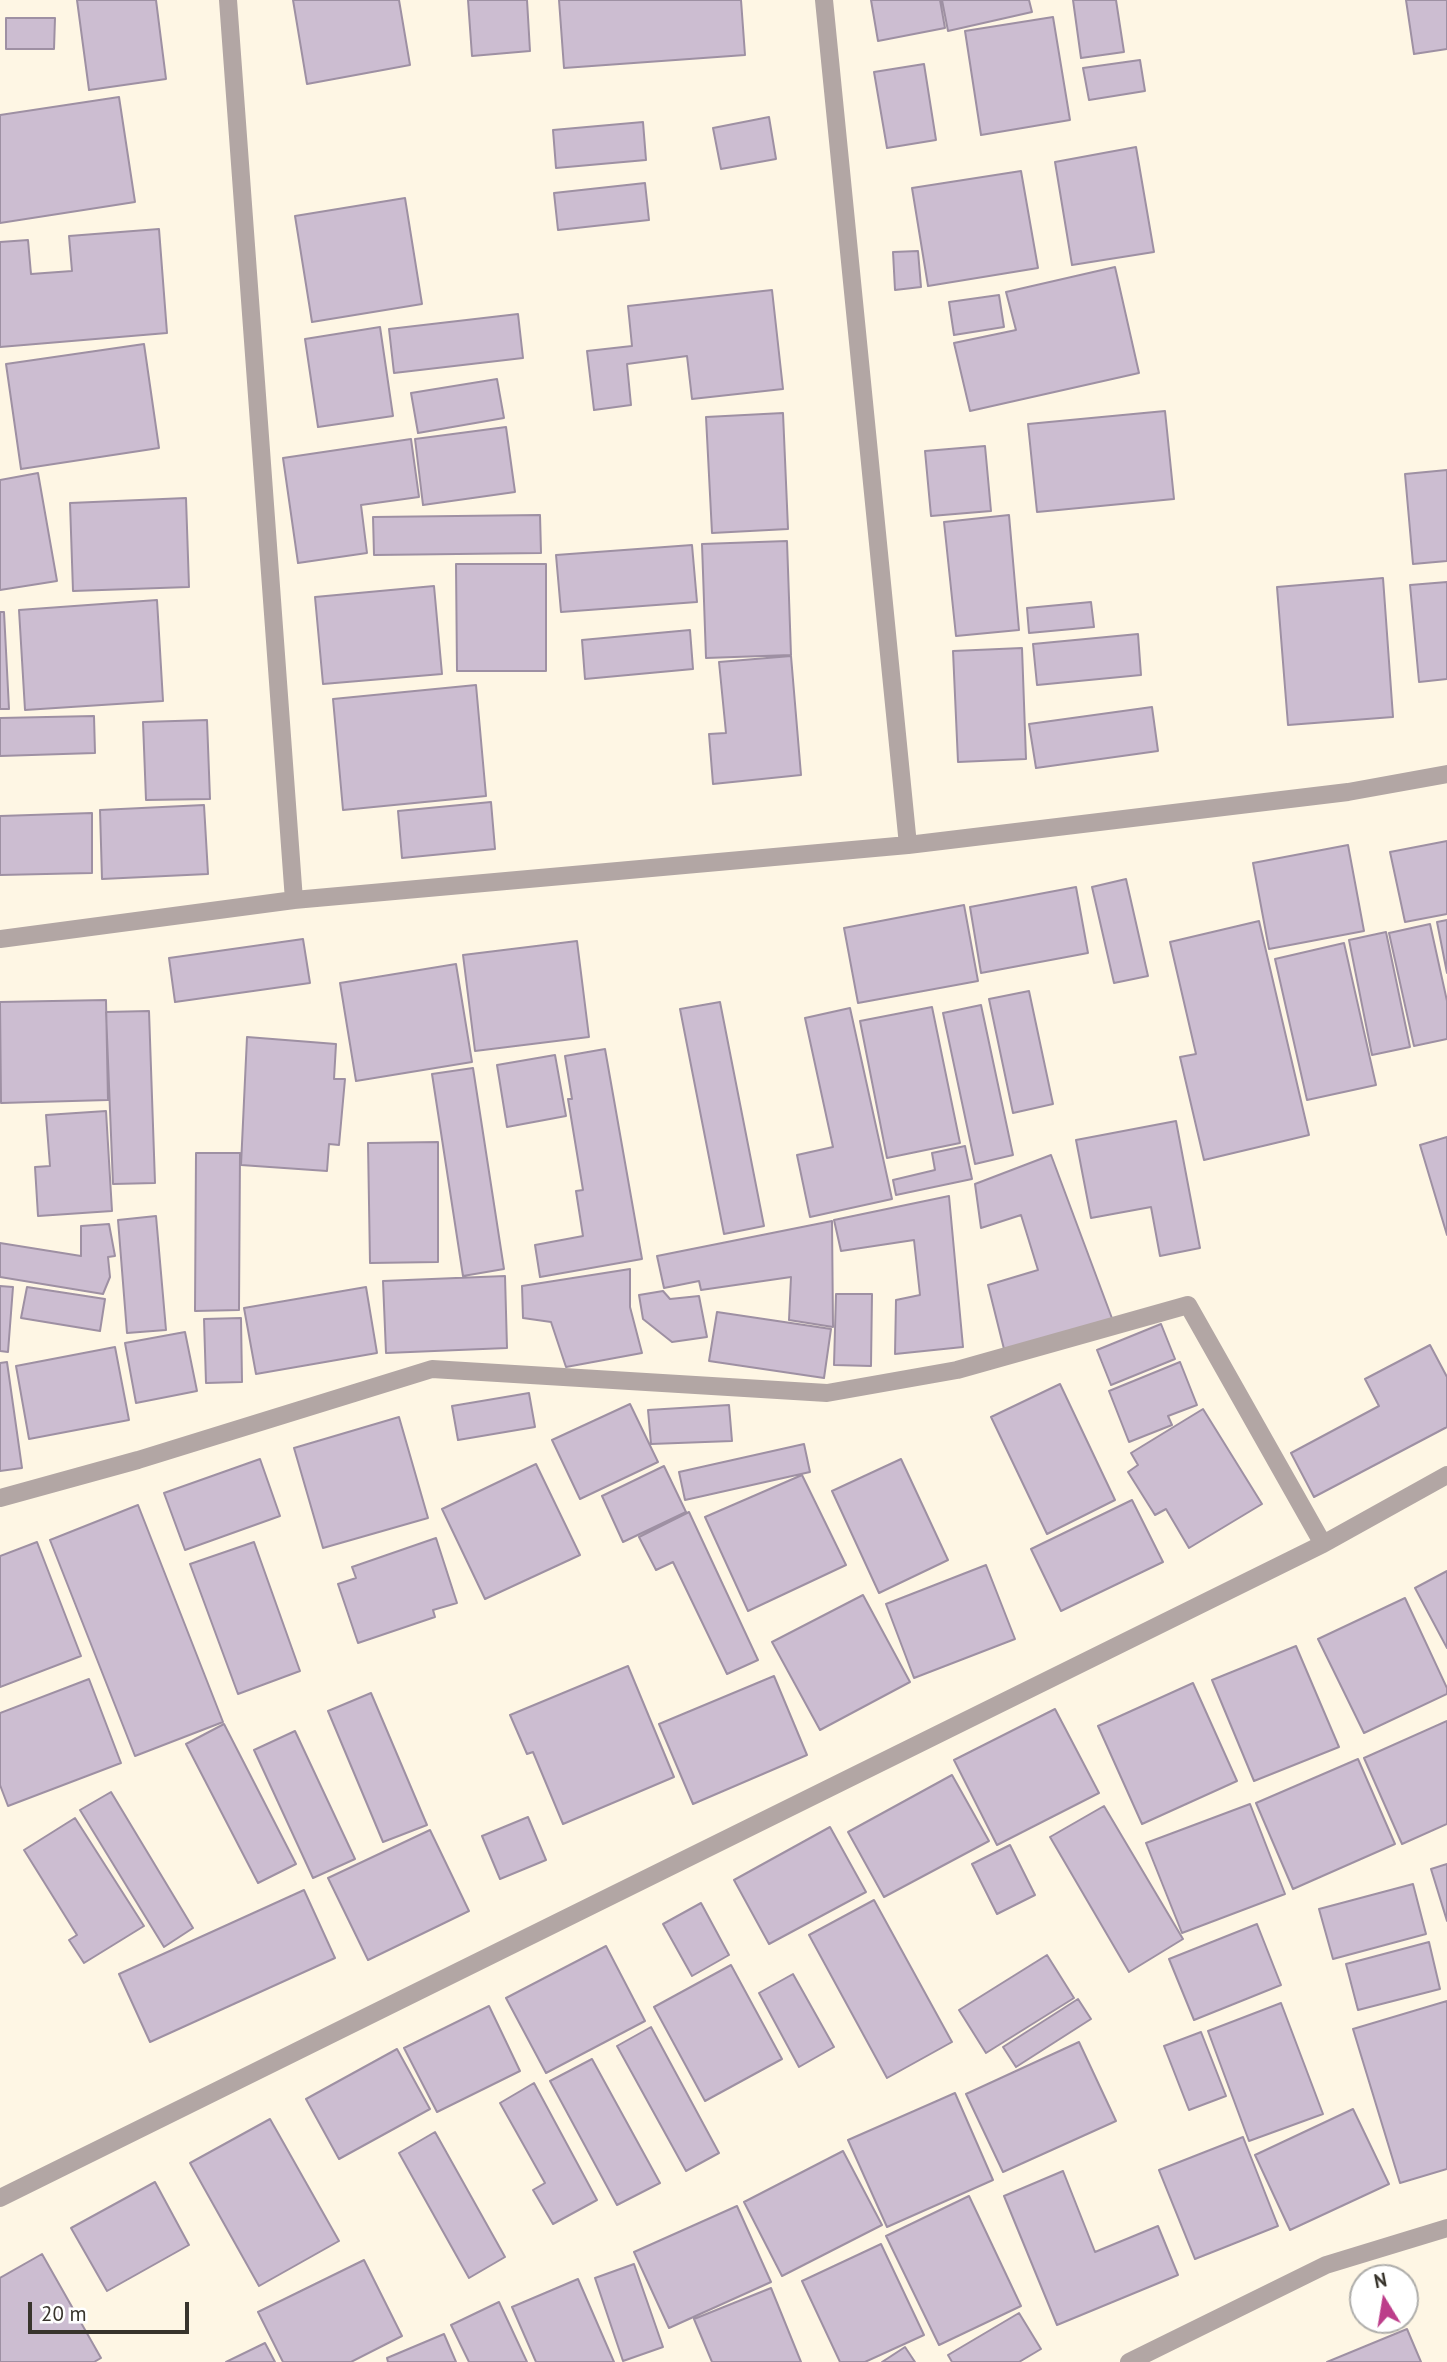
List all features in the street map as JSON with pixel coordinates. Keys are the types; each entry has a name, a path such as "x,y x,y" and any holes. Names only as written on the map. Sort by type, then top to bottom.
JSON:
{"street":[{"path":"228,0 295,900"},
{"path":"824,0 908,845"},
{"path":"0,939 295,900 908,845 1348,792 1447,774"},
{"path":"0,1498 138,1460 432,1369 827,1393 957,1370 1188,1305 1324,1544"},
{"path":"0,2199 1324,1544 1447,1475"},
{"path":"1129,2362 1326,2265 1447,2228"}],"building":[{"path":"77,0 156,0 166,79 89,90"},
{"path":"293,0 399,0 410,65 307,84"},
{"path":"468,0 527,0 530,51 472,56"},
{"path":"559,0 741,0 745,55 564,68"},
{"path":"871,0 940,0 945,28 878,41"},
{"path":"942,0 1029,0 1032,12 948,31"},
{"path":"1073,0 1116,0 1124,52 1081,58"},
{"path":"1406,0 1447,0 1447,49 1414,54"},
{"path":"1053,17 1070,120 981,135 965,31"},
{"path":"6,18 55,18 54,49 6,49"},
{"path":"1140,60 1145,91 1089,100 1083,68"},
{"path":"924,64 936,140 887,148 874,72"},
{"path":"119,97 135,202 0,223 0,115"},
{"path":"769,117 776,159 721,169 713,128"},
{"path":"643,122 646,160 556,168 553,130"},
{"path":"1136,147 1154,252 1072,265 1055,162"},
{"path":"1021,171 1038,268 928,286 912,188"},
{"path":"645,183 649,220 558,230 554,193"},
{"path":"405,198 422,304 312,322 295,216"},
{"path":"159,229 167,333 0,347 0,242 28,240 31,274 72,271 69,236"},
{"path":"918,251 921,287 895,290 893,252"},
{"path":"1115,267 1139,373 970,411 954,343 1016,330 1006,292"},
{"path":"772,290 783,389 692,399 687,356 627,364 631,405 594,410 587,351 632,346 628,306"},
{"path":"999,295 1004,327 954,335 949,302"},
{"path":"518,314 523,358 394,373 389,329"},
{"path":"380,327 393,416 318,427 305,339"},
{"path":"144,344 159,448 21,469 6,364"},
{"path":"497,379 504,418 418,433 411,393"},
{"path":"1165,411 1174,499 1037,512 1028,424"},
{"path":"783,413 788,529 712,533 706,417"},
{"path":"506,427 515,492 423,505 415,439"},
{"path":"411,439 419,497 361,505 367,553 298,563 283,458"},
{"path":"985,446 991,511 931,516 925,451"},
{"path":"1447,470 1447,561 1413,564 1405,474"},
{"path":"38,473 57,581 0,590 0,480"},
{"path":"186,498 189,587 73,591 70,503"},
{"path":"540,515 541,553 374,555 373,517"},
{"path":"1009,515 1019,630 956,636 944,522"},
{"path":"787,541 791,655 706,658 702,544"},
{"path":"692,545 697,602 561,612 556,555"},
{"path":"456,564 546,564 546,671 457,671"},
{"path":"1383,578 1393,717 1288,725 1277,587"},
{"path":"1447,582 1447,679 1419,682 1410,585"},
{"path":"434,586 442,674 323,684 315,597"},
{"path":"157,600 163,701 25,710 19,610"},
{"path":"1091,602 1094,627 1029,633 1027,608"},
{"path":"0,612 4,612 9,709 0,709"},
{"path":"690,630 693,669 585,679 582,640"},
{"path":"1138,634 1141,675 1037,685 1033,644"},
{"path":"1022,648 1026,759 958,762 953,651"},
{"path":"791,656 801,775 713,784 709,734 726,733 719,662"},
{"path":"476,685 486,796 343,810 333,699"},
{"path":"1152,707 1158,751 1036,768 1029,724"},
{"path":"94,716 95,753 0,756 0,718"},
{"path":"207,720 210,799 146,800 143,722"},
{"path":"491,802 495,849 402,858 398,811"},
{"path":"204,805 208,874 102,879 100,810"},
{"path":"92,813 92,873 0,875 0,816"},
{"path":"1447,841 1447,914 1405,922 1390,852"},
{"path":"1348,845 1364,931 1269,949 1253,863"},
{"path":"1126,879 1148,976 1114,983 1092,887"},
{"path":"1076,887 1088,953 981,973 970,907"},
{"path":"964,905 978,981 858,1003 844,928"},
{"path":"1447,920 1447,973 1437,922"},
{"path":"1259,921 1309,1135 1204,1160 1180,1057 1196,1054 1170,942"},
{"path":"1430,924 1447,1001 1447,1039 1414,1046 1389,933"},
{"path":"1386,932 1410,1047 1372,1055 1349,940"},
{"path":"303,939 310,983 175,1002 169,958"},
{"path":"577,941 589,1037 475,1051 463,955"},
{"path":"1344,943 1376,1085 1307,1100 1275,959"},
{"path":"456,964 472,1062 356,1081 340,983"},
{"path":"1029,991 1053,1104 1013,1113 989,999"},
{"path":"106,1000 108,1100 1,1103 0,1002"},
{"path":"720,1002 764,1226 724,1234 680,1009"},
{"path":"981,1005 1013,1155 975,1164 943,1013"},
{"path":"932,1007 960,1143 887,1158 860,1021"},
{"path":"850,1008 892,1199 810,1217 797,1155 833,1147 805,1018"},
{"path":"149,1011 155,1183 113,1184 106,1012"},
{"path":"247,1037 336,1044 334,1079 345,1079 339,1145 329,1144 327,1171 241,1165"},
{"path":"605,1049 642,1259 540,1277 535,1245 583,1236 576,1191 583,1190 568,1099 572,1099 565,1056"},
{"path":"555,1055 566,1116 507,1127 497,1065"},
{"path":"473,1068 504,1269 463,1276 432,1074"},
{"path":"106,1111 112,1211 38,1216 35,1167 50,1166 46,1115"},
{"path":"1176,1121 1200,1248 1160,1256 1151,1207 1091,1218 1076,1140"},
{"path":"1447,1137 1447,1235 1420,1145"},
{"path":"438,1142 438,1262 370,1263 368,1143"},
{"path":"965,1146 972,1179 896,1195 893,1180 935,1170 932,1153"},
{"path":"196,1153 240,1153 239,1310 195,1311"},
{"path":"1051,1155 1113,1321 1004,1349 988,1285 1038,1270 1021,1215 981,1228 975,1184"},
{"path":"949,1196 963,1347 895,1354 896,1300 920,1295 914,1240 841,1251 834,1220"},
{"path":"156,1216 166,1330 127,1333 118,1220"},
{"path":"832,1221 833,1327 789,1320 791,1277 701,1290 699,1281 664,1288 657,1256"},
{"path":"109,1224 115,1256 108,1257 110,1277 103,1294 0,1277 0,1243 81,1256 81,1226"},
{"path":"630,1269 630,1307 642,1353 566,1367 551,1322 523,1318 522,1286"},
{"path":"505,1276 507,1348 386,1353 383,1281"},
{"path":"0,1286 13,1287 8,1352 0,1351"},
{"path":"27,1287 105,1299 100,1331 21,1318"},
{"path":"366,1287 377,1353 256,1374 244,1308"},
{"path":"663,1291 670,1299 699,1296 707,1337 672,1342 643,1319 639,1295"},
{"path":"836,1294 872,1294 871,1366 834,1365"},
{"path":"717,1312 831,1329 824,1378 709,1361"},
{"path":"241,1318 242,1382 206,1383 204,1319"},
{"path":"1161,1324 1175,1359 1111,1385 1097,1350"},
{"path":"185,1332 197,1391 136,1403 125,1343"},
{"path":"1430,1345 1447,1377 1447,1427 1314,1497 1291,1453 1379,1406 1365,1379"},
{"path":"115,1347 129,1420 29,1439 16,1366"},
{"path":"7,1362 22,1468 0,1471 0,1363"},
{"path":"1180,1362 1197,1405 1168,1416 1172,1425 1129,1442 1109,1391"},
{"path":"1060,1384 1115,1500 1047,1534 991,1417"},
{"path":"529,1393 535,1427 458,1440 452,1406"},
{"path":"630,1404 658,1462 580,1499 552,1440"},
{"path":"729,1405 732,1441 651,1444 648,1410"},
{"path":"1203,1409 1262,1504 1189,1548 1166,1509 1155,1515 1128,1472 1138,1465 1131,1453"},
{"path":"399,1417 428,1518 323,1548 294,1448"},
{"path":"804,1444 810,1472 685,1500 679,1472"},
{"path":"260,1459 280,1516 185,1550 164,1493"},
{"path":"901,1459 948,1560 879,1593 832,1491"},
{"path":"536,1464 580,1555 485,1599 442,1509"},
{"path":"664,1466 686,1512 623,1542 602,1496"},
{"path":"802,1475 846,1565 748,1611 705,1517"},
{"path":"1132,1500 1163,1562 1061,1611 1031,1549"},
{"path":"138,1505 223,1722 135,1756 50,1540"},
{"path":"689,1512 758,1660 727,1674 673,1562 656,1570 639,1537"},
{"path":"436,1538 457,1603 433,1610 435,1617 358,1643 338,1584 356,1578 352,1567"},
{"path":"37,1542 81,1656 0,1687 0,1556"},
{"path":"254,1542 300,1671 238,1694 190,1564"},
{"path":"986,1565 1015,1639 914,1678 886,1604"},
{"path":"1447,1571 1447,1648 1415,1588"},
{"path":"863,1595 910,1682 820,1730 772,1642"},
{"path":"1405,1598 1447,1688 1447,1694 1364,1733 1318,1639"},
{"path":"1296,1646 1339,1747 1254,1781 1212,1680"},
{"path":"628,1666 674,1777 563,1824 533,1752 527,1754 510,1715"},
{"path":"774,1676 807,1755 693,1804 659,1724"},
{"path":"89,1679 121,1763 8,1806 0,1785 0,1713"},
{"path":"1193,1683 1237,1781 1142,1824 1098,1726"},
{"path":"371,1693 427,1825 383,1842 328,1711"},
{"path":"1055,1709 1099,1793 997,1845 954,1760"},
{"path":"1447,1721 1447,1824 1402,1844 1364,1758"},
{"path":"224,1724 296,1864 258,1883 186,1744"},
{"path":"295,1731 355,1859 313,1878 254,1750"},
{"path":"1358,1759 1395,1844 1293,1889 1256,1803"},
{"path":"952,1775 989,1841 884,1897 848,1832"},
{"path":"111,1792 193,1928 164,1947 80,1810"},
{"path":"1250,1804 1285,1894 1182,1933 1146,1843"},
{"path":"1104,1806 1183,1939 1129,1972 1050,1837"},
{"path":"528,1817 546,1860 500,1879 482,1836"},
{"path":"75,1818 144,1926 84,1963 69,1940 77,1935 24,1850"},
{"path":"830,1827 866,1892 769,1944 734,1880"},
{"path":"430,1830 469,1911 368,1960 328,1878"},
{"path":"1010,1845 1035,1895 997,1914 972,1864"},
{"path":"1447,1864 1447,1921 1431,1869"},
{"path":"1413,1884 1426,1934 1333,1959 1319,1909"},
{"path":"304,1890 335,1958 150,2042 119,1974"},
{"path":"874,1900 952,2042 887,2078 809,1935"},
{"path":"701,1903 729,1955 692,1976 663,1924"},
{"path":"1257,1924 1281,1985 1194,2020 1169,1959"},
{"path":"1429,1942 1440,1989 1358,2010 1346,1964"},
{"path":"606,1946 645,2021 546,2073 506,1998"},
{"path":"1047,1955 1074,1998 986,2053 959,2010"},
{"path":"731,1965 782,2059 705,2101 654,2007"},
{"path":"793,1974 834,2047 799,2067 759,1993"},
{"path":"1078,1999 1091,2019 1016,2067 1003,2047"},
{"path":"1447,2001 1447,2169 1400,2183 1353,2029"},
{"path":"1281,2003 1323,2114 1249,2141 1208,2031"},
{"path":"489,2006 520,2071 437,2112 404,2048"},
{"path":"651,2027 719,2153 686,2171 617,2046"},
{"path":"1201,2032 1226,2096 1189,2110 1164,2046"},
{"path":"1079,2042 1116,2121 1003,2172 966,2094"},
{"path":"397,2049 430,2109 339,2159 306,2099"},
{"path":"592,2059 660,2183 617,2205 550,2081"},
{"path":"534,2083 597,2200 553,2224 533,2190 545,2183 500,2103"},
{"path":"955,2093 993,2180 887,2227 848,2140"},
{"path":"1353,2109 1389,2184 1290,2230 1255,2155"},
{"path":"270,2119 339,2241 259,2286 190,2163"},
{"path":"435,2132 505,2257 469,2278 399,2153"},
{"path":"1243,2137 1278,2226 1195,2259 1159,2170"},
{"path":"843,2151 882,2225 782,2276 744,2202"},
{"path":"1063,2171 1095,2252 1158,2226 1178,2275 1057,2325 1004,2196"},
{"path":"155,2182 189,2245 107,2291 71,2228"},
{"path":"969,2196 1021,2306 939,2345 886,2236"},
{"path":"737,2206 771,2282 669,2328 634,2252"},
{"path":"881,2244 924,2335 865,2362 840,2362 802,2281"},
{"path":"42,2254 101,2358 94,2362 0,2362 0,2278"},
{"path":"364,2260 402,2336 351,2362 283,2362 258,2312"},
{"path":"634,2264 663,2347 623,2361 595,2278"},
{"path":"578,2279 614,2362 536,2362 512,2307"},
{"path":"771,2288 801,2362 712,2362 694,2319"},
{"path":"499,2302 527,2362 469,2362 451,2325"},
{"path":"1019,2313 1041,2349 1019,2362 952,2362 948,2355"},
{"path":"444,2334 456,2362 388,2362 387,2358"},
{"path":"1395,2334 1409,2334 1421,2362 1327,2362"},
{"path":"265,2343 275,2362 226,2362"},
{"path":"905,2347 915,2362 882,2362"}]}
